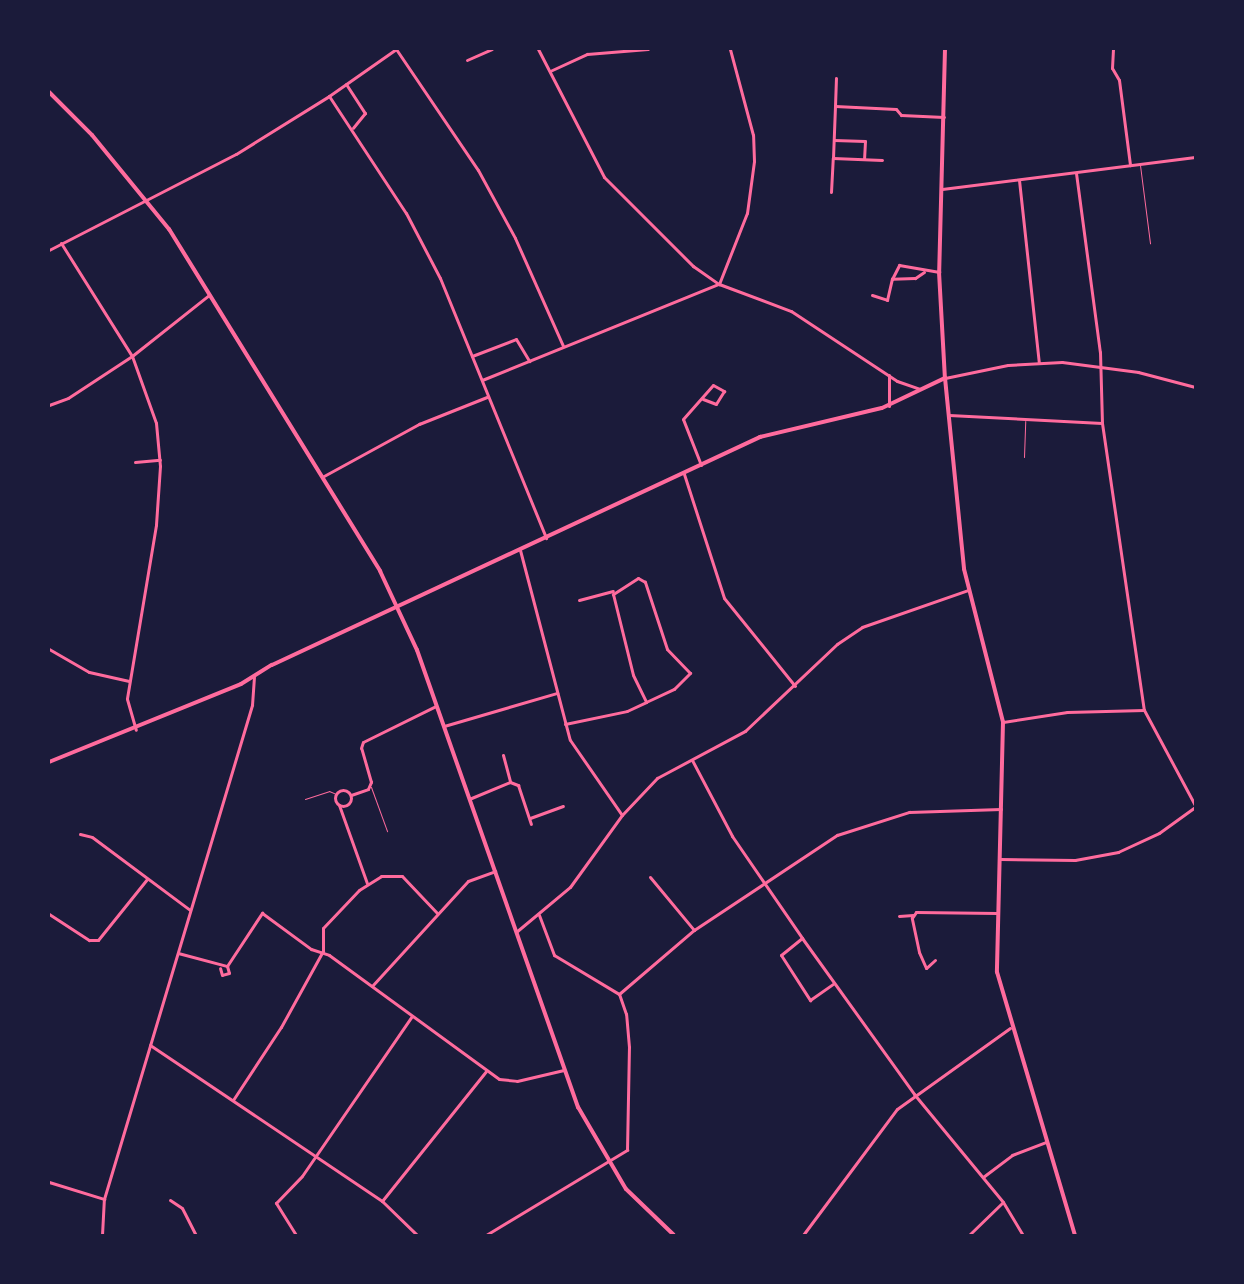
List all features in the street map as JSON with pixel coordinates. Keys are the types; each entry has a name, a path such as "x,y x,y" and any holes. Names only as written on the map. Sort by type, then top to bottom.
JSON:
{"main road":[{"path":"945,49 939,272 945,378 968,590 1003,722 998,859 997,972 1010,1028 1075,1235"},
{"path":"49,92 92,134 147,198 322,477 398,606 444,726 564,1070 608,1164 639,1204 674,1235"},
{"path":"49,762 136,730 254,677 398,606 760,437 889,406 945,378"}],"street":[{"path":"49,250 147,198 236,154 330,96 396,49 478,170 515,238 563,346"},
{"path":"467,60 492,49"},
{"path":"538,49 604,177 693,266 719,284 790,311 889,374 920,389"},
{"path":"550,71 586,54 648,49"},
{"path":"482,380 719,284 747,213 754,161 753,135 730,49"},
{"path":"1113,49 1112,68 1119,80 1130,165"},
{"path":"831,192 836,78"},
{"path":"346,84 365,113 353,128"},
{"path":"330,96 353,128 406,214 472,356 487,397 546,538"},
{"path":"835,106 896,109 901,115 944,117"},
{"path":"834,140 864,141 864,159"},
{"path":"942,189 1195,157"},
{"path":"833,158 882,160"},
{"path":"998,859 1075,860 1118,852 1160,833 1195,806 1144,710 1102,423 1099,365 1076,173"},
{"path":"1019,180 1038,363"},
{"path":"61,243 132,356 156,423 160,460 151,566 129,681 128,706 136,730"},
{"path":"872,295 887,300 892,278 898,265 914,266 924,272 939,272"},
{"path":"892,278 915,278 924,272"},
{"path":"49,405 68,398 132,356 209,295"},
{"path":"472,356 516,339 528,361"},
{"path":"945,378 1038,363 1099,365 1195,386"},
{"path":"889,374 889,406"},
{"path":"702,465 682,421 714,385 724,391 716,404 703,399"},
{"path":"322,477 411,428 487,397"},
{"path":"949,415 1102,423"},
{"path":"135,462 160,460"},
{"path":"684,474 724,598 795,686"},
{"path":"520,550 564,724 570,740 622,815"},
{"path":"564,724 646,702 674,689 690,673 667,649 643,580 636,578 613,591 579,600"},
{"path":"516,932 538,915 576,880 622,815 647,786 745,731 795,686 837,644 862,627 968,590"},
{"path":"613,591 633,675 646,702"},
{"path":"49,649 90,672 129,681"},
{"path":"102,1235 104,1199 252,705 254,677"},
{"path":"444,726 557,693"},
{"path":"339,805 348,804 351,795 370,786 361,748 363,742 436,706"},
{"path":"1003,722 1067,712 1144,710"},
{"path":"503,755 510,782"},
{"path":"692,760 762,881 914,1094 983,1176 1003,1202 1023,1235"},
{"path":"469,798 510,782 518,785 531,824"},
{"path":"351,795 344,789 336,794 367,883"},
{"path":"530,818 563,806"},
{"path":"619,994 694,930 762,881 817,845 891,816 944,808 1001,809"},
{"path":"80,834 92,837 190,910"},
{"path":"372,986 468,880 495,870"},
{"path":"233,1100 281,1028 323,951 323,928 367,883 387,874 402,876 438,913"},
{"path":"650,877 694,930"},
{"path":"49,914 89,940 98,940 147,879"},
{"path":"898,916 913,915 931,910 997,913"},
{"path":"178,953 220,968 227,966 262,912 311,949 323,951 486,1072 511,1082 564,1070"},
{"path":"486,1235 608,1164 629,1146 628,1038 619,994 554,955 538,915"},
{"path":"913,915 926,968 935,960"},
{"path":"802,938 781,955 810,1000 834,984"},
{"path":"220,968 220,974 226,976 230,972 227,966"},
{"path":"296,1235 276,1203 315,1156 412,1016"},
{"path":"803,1235 842,1178 914,1094 1010,1028"},
{"path":"150,1044 382,1201 417,1235"},
{"path":"382,1201 486,1072"},
{"path":"983,1176 1012,1155 1046,1142"},
{"path":"49,1182 104,1199"},
{"path":"170,1200 182,1208 196,1235"},
{"path":"969,1235 1003,1202"}],"lane":[{"path":"1140,164 1150,243"},
{"path":"1024,457 1026,418"},
{"path":"370,786 387,831"},
{"path":"305,799 329,791 336,794"}]}
